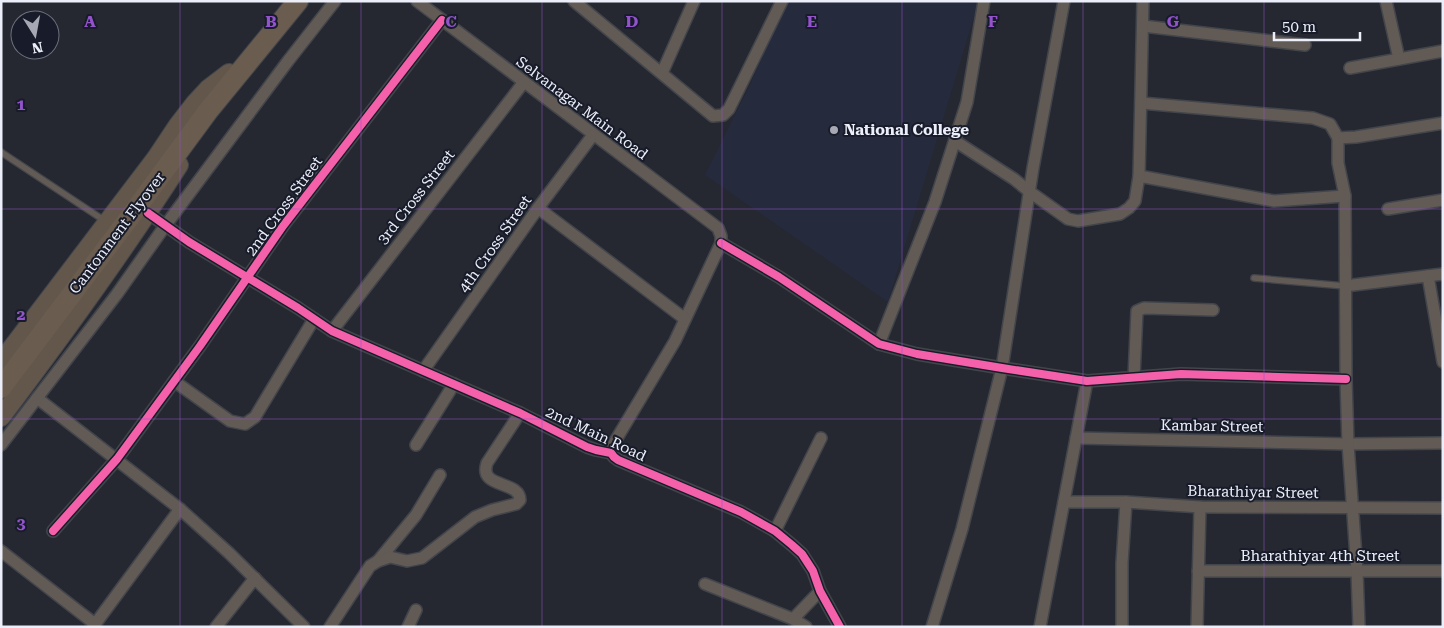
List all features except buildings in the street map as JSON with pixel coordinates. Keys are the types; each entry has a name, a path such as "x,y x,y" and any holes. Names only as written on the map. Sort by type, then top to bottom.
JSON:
{"highway":[{"path":"232,76 283,1"},
{"path":"232,76 298,1"},
{"name":"Cantonment Flyover","path":"1,377 232,76"},
{"name":"Cantonment Flyover","path":"1,388 124,225 205,109"}],"main road":[{"path":"1,417 88,299 148,213 232,76"},
{"path":"1,362 195,104 208,89 232,76"}],"street":[{"path":"1,445 117,294 165,226 335,1"},
{"name":"Selvanagar Main Road","path":"417,1 718,228 721,243"},
{"path":"574,1 713,116 723,115 729,109 782,1"},
{"path":"662,73 694,1"},
{"path":"879,344 935,202 967,102 984,1"},
{"path":"932,627 962,529 1002,368 1033,168 1064,1"},
{"path":"955,141 1014,179 1068,219 1078,221 1120,214 1129,208 1135,201 1139,176 1143,1"},
{"path":"1386,1 1399,59"},
{"name":"2nd Cross Street","path":"53,531 117,459 248,278 283,226 442,20"},
{"path":"1143,26 1305,45"},
{"path":"1350,68 1443,51"},
{"name":"3rd Cross Street","path":"332,331 524,82"},
{"path":"1141,103 1313,118 1330,124 1338,138 1338,163 1345,196 1348,444 1359,627"},
{"path":"1338,138 1356,137 1443,123"},
{"name":"4th Cross Street","path":"423,371 538,208 593,135"},
{"path":"1139,176 1274,202 1345,196"},
{"path":"1388,209 1443,200"},
{"path":"538,208 685,318"},
{"name":"2nd Main Road","path":"148,213 165,226 332,331 520,413 587,447 611,452 618,460 741,512 775,531 802,554 813,571 820,591 840,627"},
{"path":"611,452 614,443 674,341 721,243 779,277 879,344 917,354 1086,381 1181,374 1346,379"},
{"path":"1345,286 1443,274"},
{"path":"1428,276 1443,362"},
{"path":"1134,377 1136,312 1144,308 1213,310"},
{"path":"174,381 230,421 245,424 255,417 314,319"},
{"path":"1040,627 1086,381"},
{"path":"416,445 454,384"},
{"path":"37,398 180,509 304,627"},
{"path":"330,627 370,566 390,557 407,561 422,558 475,517 492,510 516,504 520,500 517,491 490,478 485,474 484,469 520,413"},
{"path":"775,531 821,438"},
{"name":"Kambar Street","path":"1076,438 1348,444 1443,443"},
{"path":"378,561 416,515 440,475"},
{"name":"Bharathiyar Street","path":"1064,502 1126,502 1200,507 1443,508"},
{"path":"1122,627 1122,563 1126,502"},
{"path":"1197,627 1200,507"},
{"path":"1,551 94,626 180,509"},
{"name":"Bharathiyar 4th Street","path":"1198,571 1443,571"},
{"path":"216,627 254,578"},
{"path":"705,584 793,619 806,627"},
{"path":"793,619 820,591"},
{"path":"408,627 416,610"}],"lane":[{"path":"1,152 107,222"},
{"path":"1254,278 1345,286"}],"shaded area":[{"name":"National College","path":"785,1 977,1 888,302 705,175 750,85"}],"cycle path":[{"path":"53,531 117,459 200,346 283,226 442,20"},
{"path":"148,213 189,242 298,308 332,331 520,413 587,447 611,453 618,460 741,512 775,531 802,554 813,571 820,591 840,627"},
{"path":"721,243 779,277 879,344 917,354 1087,381 1181,374 1346,379"}],"place":[{"name":"National College","path":"834,130"}]}
